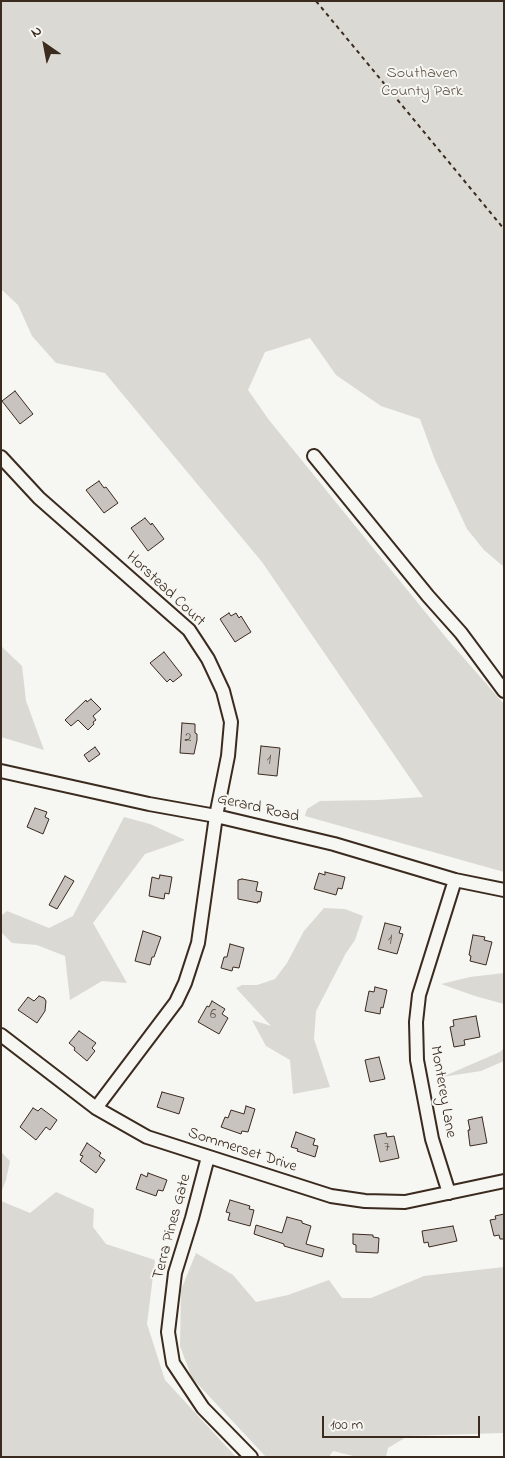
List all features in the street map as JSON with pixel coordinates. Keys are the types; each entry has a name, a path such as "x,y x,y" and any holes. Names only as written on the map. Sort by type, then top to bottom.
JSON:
{"street":[{"name":"Horstead Court","path":"1,456 39,498 189,630 208,659 223,691 231,722 228,756 216,816 198,943 185,983 176,1002 96,1108"},
{"path":"314,456 428,596 461,633 504,691"},
{"name":"Gerard Road","path":"1,772 148,804 216,816 334,844 455,880 504,890"},
{"name":"Monterey Lane","path":"449,1193 432,1139 422,1090 417,1060 416,1022 419,995 455,880"},
{"name":"Sommerset Drive","path":"1,1035 96,1108 147,1137 331,1196 365,1201 405,1202 504,1181"},
{"name":"Terra Pines Gate","path":"208,1157 175,1273 168,1332 172,1363 203,1408 251,1457"}],"path":[{"path":"316,1 504,229"}],"green space":[{"name":"Southaven County Park","path":"1,1 504,1 504,567 484,550 467,529 435,460 420,419 381,406 336,375 310,338 265,352 248,390 269,420 448,640 504,704 504,872 305,816 307,809 320,801 423,797 262,562 105,373 56,363 32,336 18,305 1,289"},
{"path":"1,646 22,666 26,701 44,750 1,737"},
{"path":"124,817 150,824 185,840 145,854 93,923 127,983 102,981 70,1000 65,956 37,945 12,943 1,932 1,916 7,911 49,928 73,916"},
{"path":"324,908 345,909 363,916 355,940 346,953 316,1011 314,1039 330,1087 293,1094 290,1060 266,1046 252,1020 271,1026 236,988 242,985 257,985 275,979 287,963 304,931"},
{"path":"504,973 504,1004 441,984 470,977"},
{"path":"504,1048 504,1061 481,1071 442,1077 500,1052"},
{"path":"1,1152 10,1161 1,1193"},
{"path":"56,1192 94,1209 93,1227 106,1244 155,1260 147,1324 165,1380 236,1457 1,1457 1,1201 30,1213"},
{"path":"196,1253 233,1275 256,1302 288,1295 329,1280 342,1298 371,1298 424,1276 504,1267 504,1433 408,1436 388,1448 386,1457 357,1457 333,1451 329,1457 266,1457 192,1378 180,1346 181,1290"}],"building":[{"path":"15,391 33,414 20,424 2,401"},
{"path":"99,481 118,503 104,513 86,490"},
{"path":"145,518 151,525 152,523 164,539 148,551 131,528"},
{"path":"229,613 231,616 236,613 239,618 241,616 251,632 235,642 220,619"},
{"path":"164,652 182,675 173,682 170,679 167,682 150,663"},
{"path":"91,699 101,709 93,716 96,720 93,722 94,724 88,730 78,720 71,726 65,720 86,700 87,702"},
{"path":"182,723 195,724 197,740 194,754 180,753"},
{"path":"261,746 280,748 277,776 258,774"},
{"path":"95,747 100,754 89,762 84,755"},
{"path":"35,808 47,812 45,817 49,819 43,834 27,827"},
{"path":"325,872 345,877 342,889 338,888 336,895 314,889 319,873 325,875"},
{"path":"160,875 172,877 169,894 165,893 164,899 149,896 152,877 159,879"},
{"path":"65,876 74,881 57,909 49,905"},
{"path":"238,880 258,882 256,891 262,892 260,902 238,899"},
{"path":"385,923 401,927 399,933 403,934 397,954 378,949"},
{"path":"143,931 161,937 150,965 135,961"},
{"path":"473,935 485,937 484,940 492,942 486,965 470,961 471,956 469,955"},
{"path":"230,944 244,948 239,968 233,967 232,971 221,968 224,957 227,957"},
{"path":"375,987 387,990 380,1014 365,1011 369,991 374,992"},
{"path":"39,996 46,1001 45,1011 37,1023 18,1010 28,997 34,1001"},
{"path":"212,1001 225,1009 222,1014 228,1018 219,1034 198,1022"},
{"path":"476,1016 480,1037 464,1040 465,1045 454,1047 450,1027 454,1026 453,1020"},
{"path":"79,1031 96,1043 92,1048 95,1051 87,1061 69,1043"},
{"path":"379,1057 385,1079 370,1082 365,1060"},
{"path":"162,1092 184,1098 179,1114 157,1107"},
{"path":"246,1106 255,1109 248,1132 242,1131 241,1134 221,1127 225,1117 228,1118 231,1110 244,1114"},
{"path":"33,1108 38,1111 41,1108 57,1120 50,1130 46,1127 36,1140 20,1127"},
{"path":"482,1117 487,1143 470,1146 468,1120"},
{"path":"296,1132 315,1139 313,1145 318,1146 315,1157 291,1147"},
{"path":"386,1133 387,1137 394,1136 399,1158 380,1162 374,1135"},
{"path":"87,1143 101,1153 99,1156 105,1160 96,1173 80,1161 83,1156 80,1155"},
{"path":"148,1173 167,1180 163,1191 158,1190 156,1196 136,1189 141,1174 147,1177"},
{"path":"230,1200 250,1206 249,1209 254,1210 250,1226 228,1220 230,1213 226,1212"},
{"path":"504,1214 504,1239 500,1239 499,1235 494,1236 490,1220 496,1219 495,1216"},
{"path":"287,1217 302,1221 302,1223 311,1226 306,1244 324,1249 322,1257 284,1246 284,1244 254,1234 256,1225 282,1233"},
{"path":"453,1226 457,1241 429,1247 428,1242 424,1243 422,1231"},
{"path":"353,1234 373,1235 373,1237 379,1238 378,1253 356,1252 356,1245 353,1244"}]}
